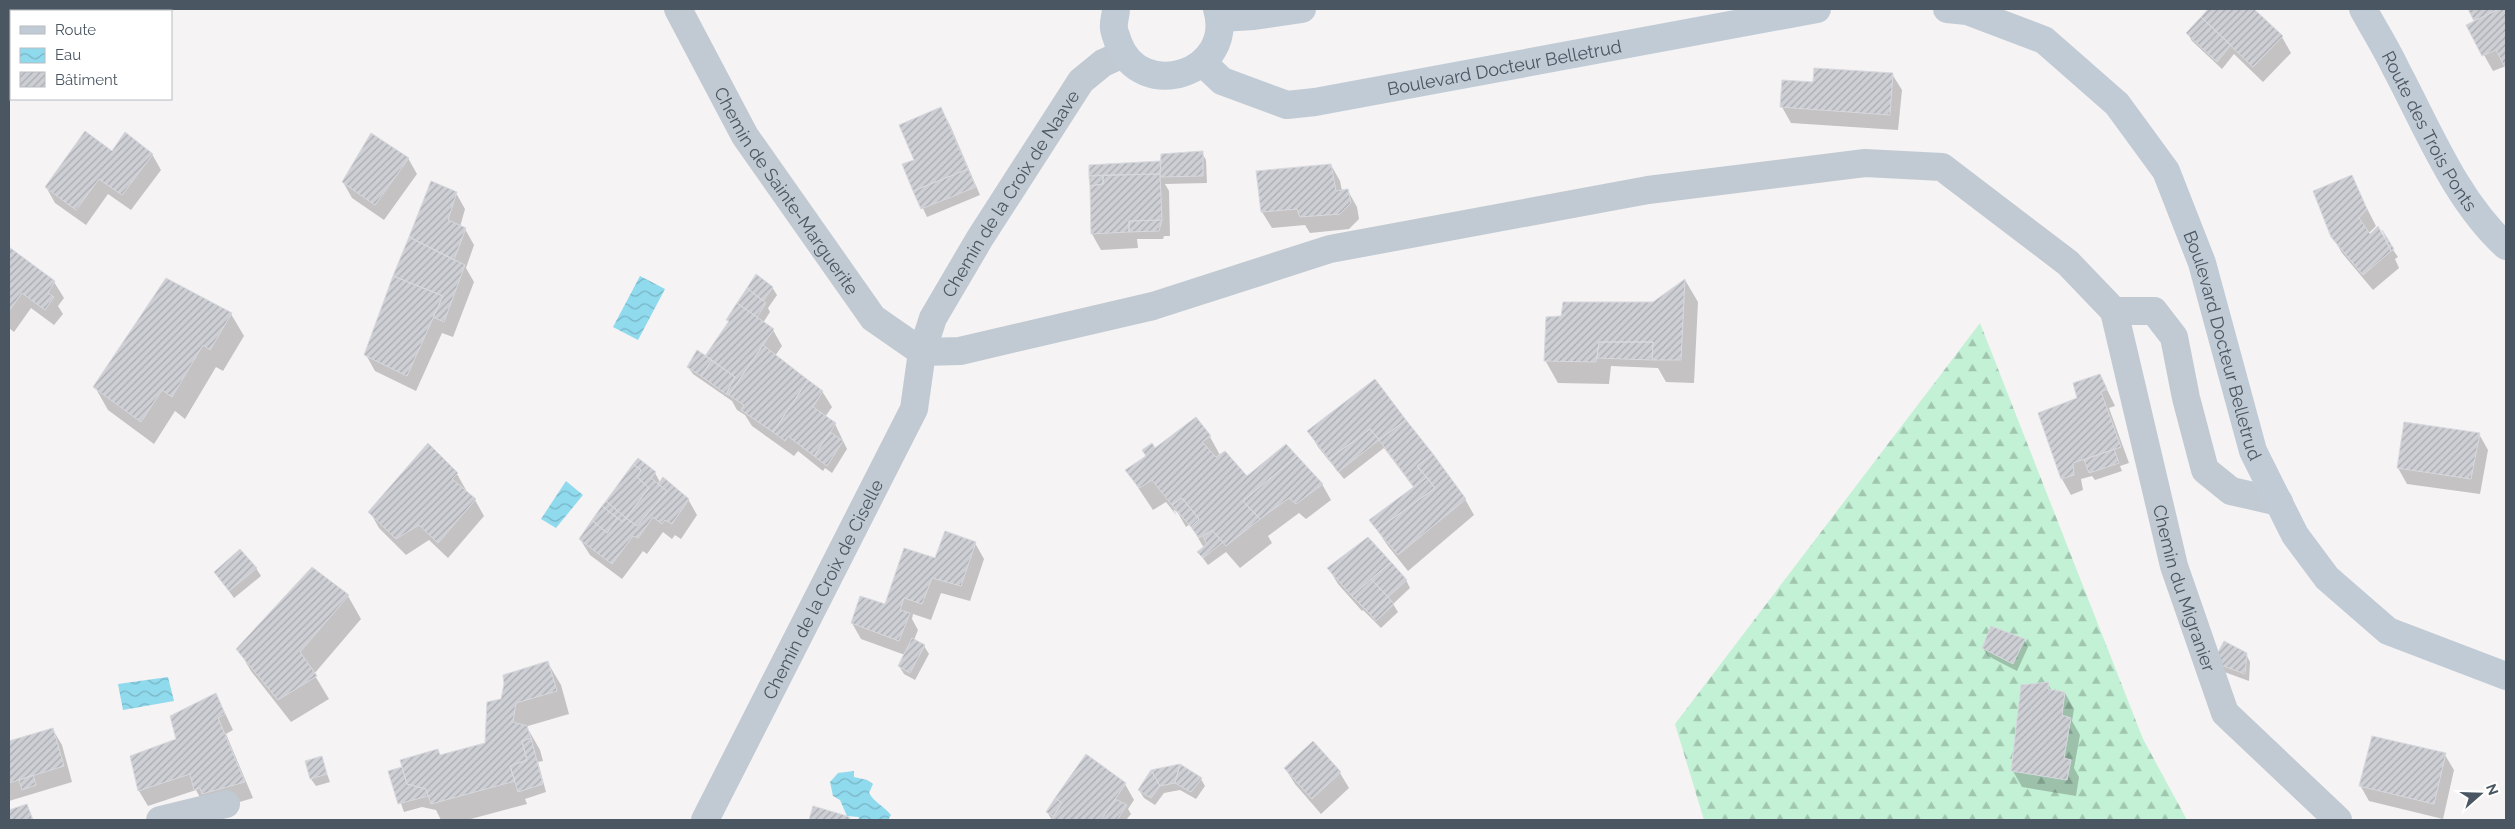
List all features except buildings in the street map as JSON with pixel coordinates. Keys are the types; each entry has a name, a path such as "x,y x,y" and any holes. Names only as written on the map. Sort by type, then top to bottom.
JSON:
{"main road":[{"path":"1116,9 1114,29 1123,54 1140,69 1161,76 1183,74 1203,63 1213,50 1219,34 1218,13 1254,16 1302,9"},
{"name":"Boulevard Docteur Belletrud","path":"1203,63 1222,81 1287,105 1325,100 1817,9"},
{"name":"Boulevard Docteur Belletrud","path":"1947,9 1967,11 2044,40 2117,104 2166,170 2202,263 2253,451 2295,535 2327,578 2388,631 2506,676"},
{"name":"Route des Trois Ponts","path":"2363,9 2396,69 2436,150 2490,230 2506,246"}],"street":[{"name":"Chemin de Sainte-Marguerite","path":"678,9 744,136 873,318 922,352"},
{"name":"Chemin de la Croix de Naave","path":"922,352 933,318 966,262 1081,82 1103,63 1123,54"},
{"path":"922,352 960,351 1153,306 1330,249 1648,190 1865,163 1942,167 2068,263 2114,311 2154,311 2174,337 2186,398 2205,470 2231,491 2279,502"},
{"name":"Chemin du Migranier","path":"2114,311 2174,566 2226,713 2338,820"},
{"name":"Chemin de la Croix de Ciselle","path":"705,820 914,409 922,352"},
{"path":"160,820 226,804"}],"green space":[{"path":"1980,323 2143,739 2187,820 1704,820 1675,724"}],"water":[{"path":"640,276 665,289 638,340 613,327"},
{"path":"566,481 583,495 556,528 541,519"},
{"path":"168,677 174,701 123,710 118,684"},
{"path":"854,771 854,777 867,780 873,784 869,793 891,815 888,820 858,820 859,817 847,816 840,800 833,796 830,782 838,773"}]}
